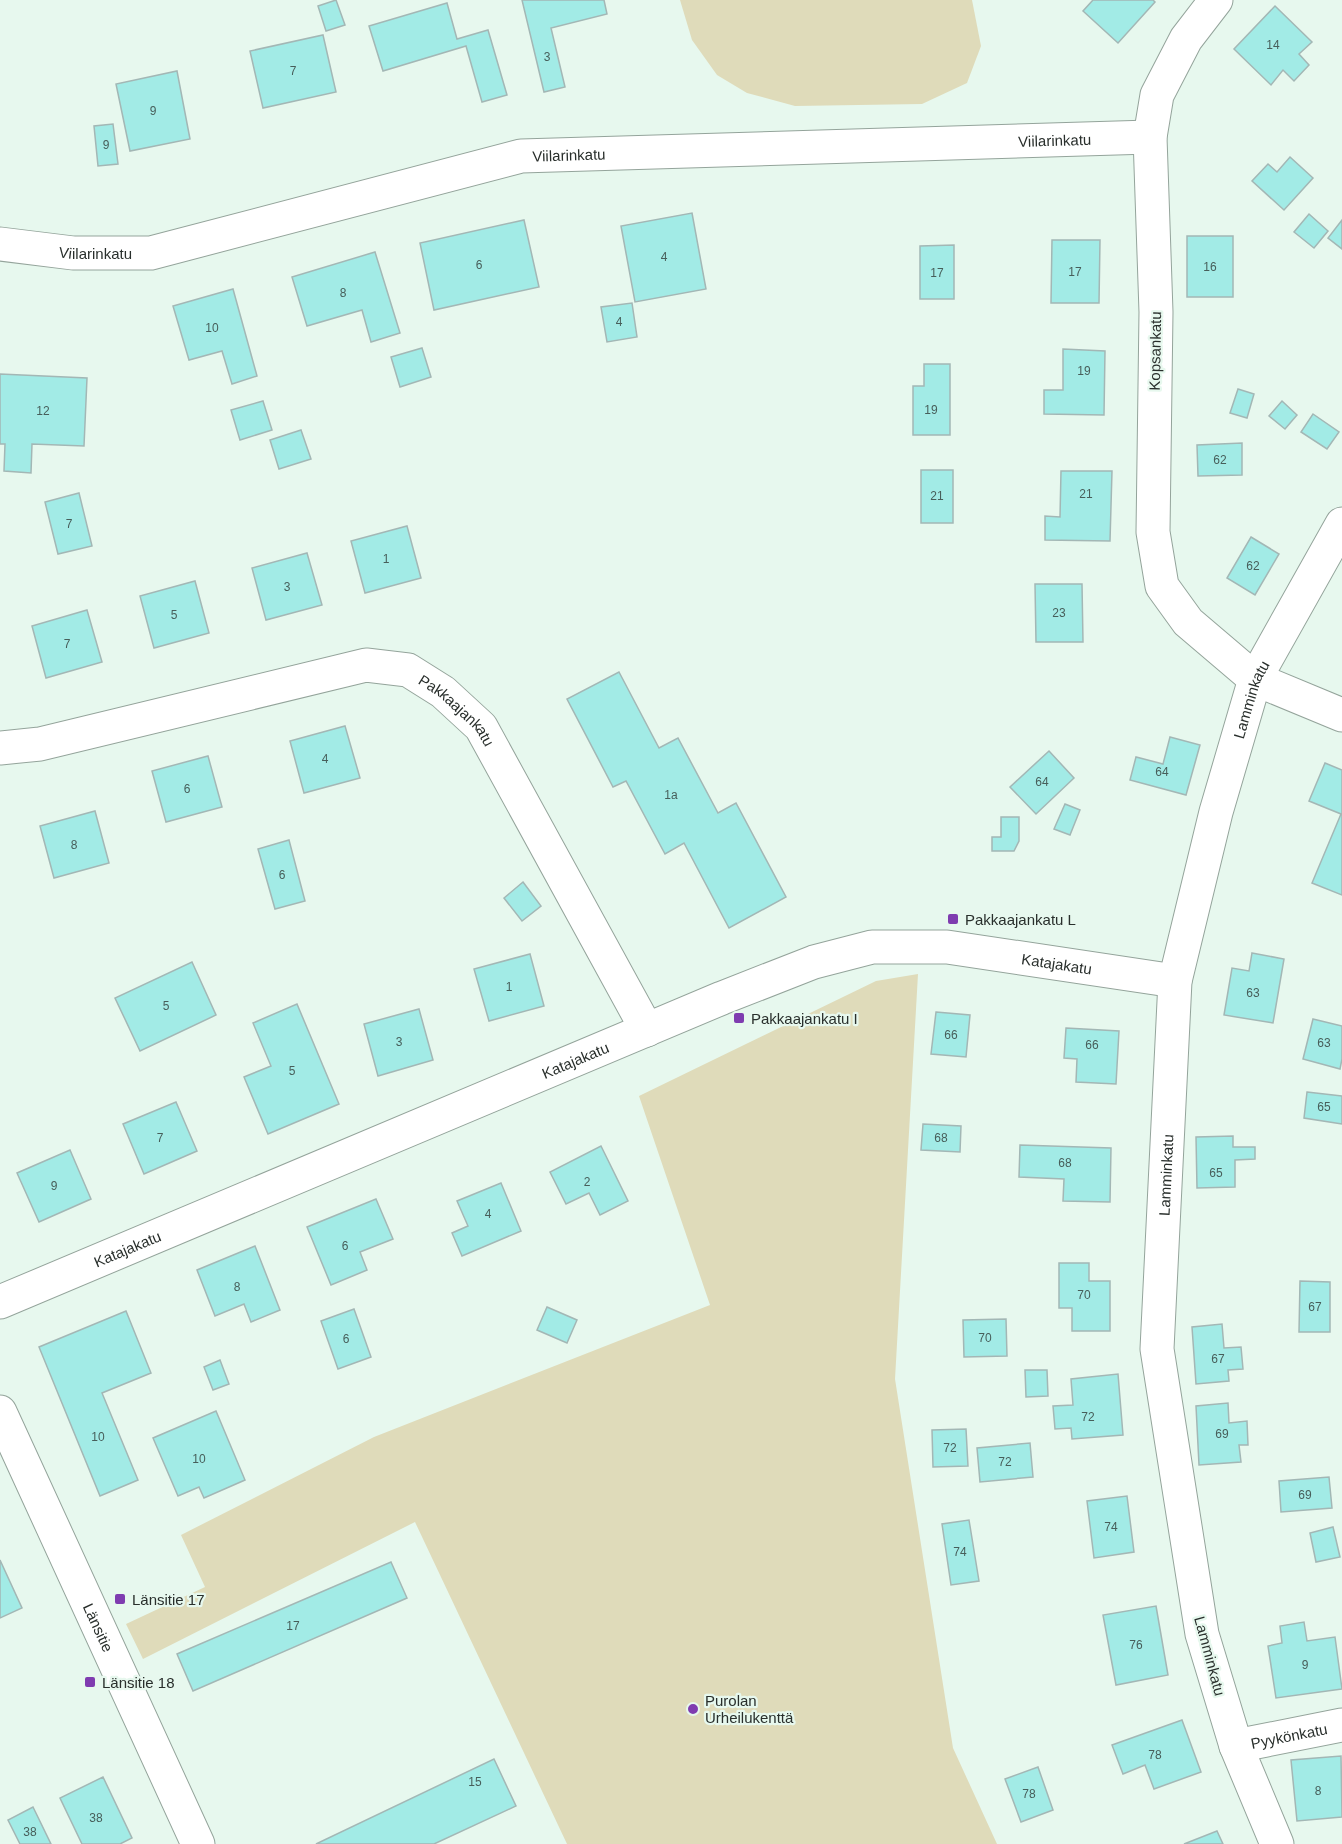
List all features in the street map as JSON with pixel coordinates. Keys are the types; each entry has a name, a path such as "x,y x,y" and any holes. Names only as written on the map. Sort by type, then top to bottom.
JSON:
{"street":[{"name":"Kopsankatu","path":"1216,0 1186,39 1157,95 1150,137 1156,312 1153,532 1162,586 1188,622 1255,679 1342,715"},
{"name":"Viilarinkatu","path":"0,244 73,253 151,253 521,156 1150,137"},
{"name":"Lamminkatu","path":"1277,1844 1236,1746 1202,1634 1157,1349 1175,981 1216,812 1255,679 1342,524"},
{"name":"Pakkaajankatu","path":"0,748 40,744 366,665 408,670 443,692 481,727 647,1030"},
{"name":"Katajakatu","path":"0,1302 814,962 872,947 948,947 1175,981"},
{"name":"Länsitie","path":"4,1432 198,1844"},
{"name":"Pyykönkatu","path":"1236,1746 1342,1725"}],"shaded area":[{"path":"680,0 972,0 981,46 967,83 922,104 795,106 747,93 717,75 692,40"},
{"path":"918,974 895,1379 953,1748 997,1844 567,1844 415,1522 143,1659 126,1624 205,1587 181,1535 374,1437 710,1305 639,1096 876,981"}],"building":[{"path":"336,0 345,25 326,31 318,6"},
{"path":"522,0 604,0 607,14 551,28 565,87 544,92"},
{"path":"1093,0 1153,0 1155,2 1118,43 1083,11"},
{"path":"447,3 457,39 488,30 507,95 482,102 466,46 383,71 369,26"},
{"path":"1275,6 1312,42 1299,54 1309,65 1294,81 1283,70 1271,85 1234,49"},
{"path":"323,35 336,92 263,108 250,51"},
{"path":"177,71 190,139 130,151 116,84"},
{"path":"113,124 118,164 98,166 94,126"},
{"path":"1290,157 1313,178 1284,210 1252,181 1268,164 1277,172"},
{"path":"692,213 706,289 635,302 621,226"},
{"path":"1309,214 1328,231 1314,248 1294,232"},
{"path":"524,220 539,287 434,310 420,243"},
{"path":"1342,220 1342,249 1328,238"},
{"path":"1187,236 1233,236 1233,297 1187,297"},
{"path":"1052,240 1100,240 1099,303 1051,303"},
{"path":"954,245 954,299 920,299 920,246"},
{"path":"375,252 400,333 371,342 362,310 307,326 292,277"},
{"path":"233,289 257,376 232,384 222,351 189,360 173,306"},
{"path":"632,303 637,337 607,342 601,307"},
{"path":"422,348 431,377 400,387 391,357"},
{"path":"1063,349 1105,351 1104,415 1044,414 1044,390 1063,390"},
{"path":"924,364 950,364 950,435 913,435 913,386 924,386"},
{"path":"0,374 87,378 84,446 32,444 31,473 4,471 5,444 0,444"},
{"path":"1238,389 1254,394 1247,418 1230,413"},
{"path":"263,401 272,430 240,440 231,410"},
{"path":"1282,401 1297,415 1285,429 1269,416"},
{"path":"1313,414 1339,432 1327,449 1301,432"},
{"path":"301,430 311,459 279,469 270,440"},
{"path":"1242,443 1242,475 1198,476 1197,445"},
{"path":"921,470 953,470 953,523 921,523"},
{"path":"1061,471 1112,471 1110,541 1045,540 1045,516 1060,517"},
{"path":"79,493 92,546 58,554 45,502"},
{"path":"407,526 421,578 365,593 351,541"},
{"path":"1251,537 1279,554 1255,595 1227,578"},
{"path":"307,553 322,605 266,620 252,568"},
{"path":"195,581 209,633 154,648 140,596"},
{"path":"1035,584 1082,584 1083,642 1036,642"},
{"path":"87,610 102,662 46,678 32,626"},
{"path":"619,672 659,748 678,738 718,813 736,803 786,897 729,928 684,843 665,854 626,781 613,787 567,699"},
{"path":"345,726 360,778 304,793 290,741"},
{"path":"1170,737 1200,745 1186,795 1130,780 1136,757 1163,764"},
{"path":"1049,751 1074,778 1036,814 1010,787"},
{"path":"208,756 222,807 166,822 152,771"},
{"path":"1325,763 1342,770 1342,895 1312,883 1341,814 1309,801"},
{"path":"1065,804 1080,810 1070,835 1054,829"},
{"path":"95,811 109,863 54,878 40,826"},
{"path":"1001,817 1019,817 1019,841 1014,851 992,851 992,837 1001,837"},
{"path":"289,840 305,901 275,909 258,849"},
{"path":"523,882 541,906 522,921 504,898"},
{"path":"1252,953 1284,959 1273,1023 1224,1015 1232,968 1249,971"},
{"path":"530,954 544,1006 489,1021 474,969"},
{"path":"192,962 216,1015 140,1051 115,998"},
{"path":"297,1004 339,1104 268,1134 244,1077 271,1066 253,1023"},
{"path":"419,1009 433,1060 378,1076 364,1024"},
{"path":"936,1012 970,1015 966,1057 931,1054"},
{"path":"1313,1019 1342,1026 1340,1069 1303,1059"},
{"path":"1066,1028 1119,1031 1116,1084 1076,1082 1077,1059 1064,1058"},
{"path":"1307,1092 1342,1096 1342,1124 1304,1118"},
{"path":"176,1102 197,1151 144,1174 123,1124"},
{"path":"923,1124 961,1126 960,1152 921,1150"},
{"path":"1233,1136 1233,1147 1255,1147 1255,1159 1235,1160 1235,1187 1197,1188 1196,1137"},
{"path":"1020,1145 1111,1148 1110,1202 1063,1201 1064,1179 1019,1177"},
{"path":"601,1146 628,1201 600,1215 589,1193 566,1204 550,1172"},
{"path":"70,1150 91,1199 39,1222 17,1173"},
{"path":"501,1183 521,1231 462,1256 452,1233 468,1226 457,1201"},
{"path":"376,1199 393,1239 360,1252 367,1270 331,1285 307,1227"},
{"path":"255,1246 280,1310 251,1322 244,1304 215,1316 197,1270"},
{"path":"1059,1263 1089,1263 1089,1281 1110,1281 1110,1331 1072,1331 1072,1308 1059,1308"},
{"path":"1300,1281 1330,1282 1330,1332 1299,1332"},
{"path":"547,1307 577,1320 567,1343 537,1330"},
{"path":"354,1309 371,1357 338,1369 321,1321"},
{"path":"126,1311 151,1373 102,1393 138,1480 100,1496 39,1347"},
{"path":"1006,1319 1007,1356 964,1357 963,1320"},
{"path":"1222,1324 1224,1348 1241,1347 1243,1369 1228,1370 1229,1381 1196,1384 1192,1327"},
{"path":"220,1360 229,1384 213,1390 204,1367"},
{"path":"1025,1370 1047,1370 1048,1396 1026,1397"},
{"path":"1118,1374 1123,1435 1072,1439 1071,1428 1055,1429 1053,1406 1073,1405 1071,1379"},
{"path":"1228,1403 1229,1423 1247,1421 1248,1445 1239,1445 1241,1462 1199,1465 1196,1406"},
{"path":"216,1411 245,1480 204,1498 199,1487 178,1496 153,1438"},
{"path":"966,1429 968,1466 933,1467 932,1430"},
{"path":"1030,1443 1033,1477 980,1482 977,1448"},
{"path":"1329,1477 1332,1508 1281,1512 1279,1481"},
{"path":"1127,1496 1134,1552 1094,1558 1087,1501"},
{"path":"969,1520 979,1581 951,1585 942,1524"},
{"path":"1333,1527 1340,1557 1316,1562 1310,1533"},
{"path":"0,1560 22,1608 0,1618"},
{"path":"391,1562 407,1598 193,1691 177,1654"},
{"path":"1156,1606 1168,1675 1116,1685 1103,1615"},
{"path":"1304,1622 1307,1641 1335,1637 1342,1689 1276,1698 1268,1646 1282,1643 1280,1626"},
{"path":"1182,1720 1201,1772 1154,1789 1145,1765 1123,1774 1112,1745"},
{"path":"1341,1756 1342,1817 1297,1821 1291,1760"},
{"path":"494,1759 516,1806 434,1844 316,1844"},
{"path":"1038,1767 1053,1810 1021,1822 1005,1779"},
{"path":"103,1777 132,1838 120,1844 82,1844 60,1798"},
{"path":"33,1807 51,1844 20,1844 8,1820"},
{"path":"1217,1831 1223,1844 1184,1844"}],"place":[{"name":"Pakkaajankatu L","path":"953,919"},
{"name":"Pakkaajankatu I","path":"739,1018"},
{"name":"Länsitie 17","path":"120,1599"},
{"name":"Länsitie 18","path":"90,1682"},
{"name":"Purolan Urheilukenttä","path":"693,1709"}]}
